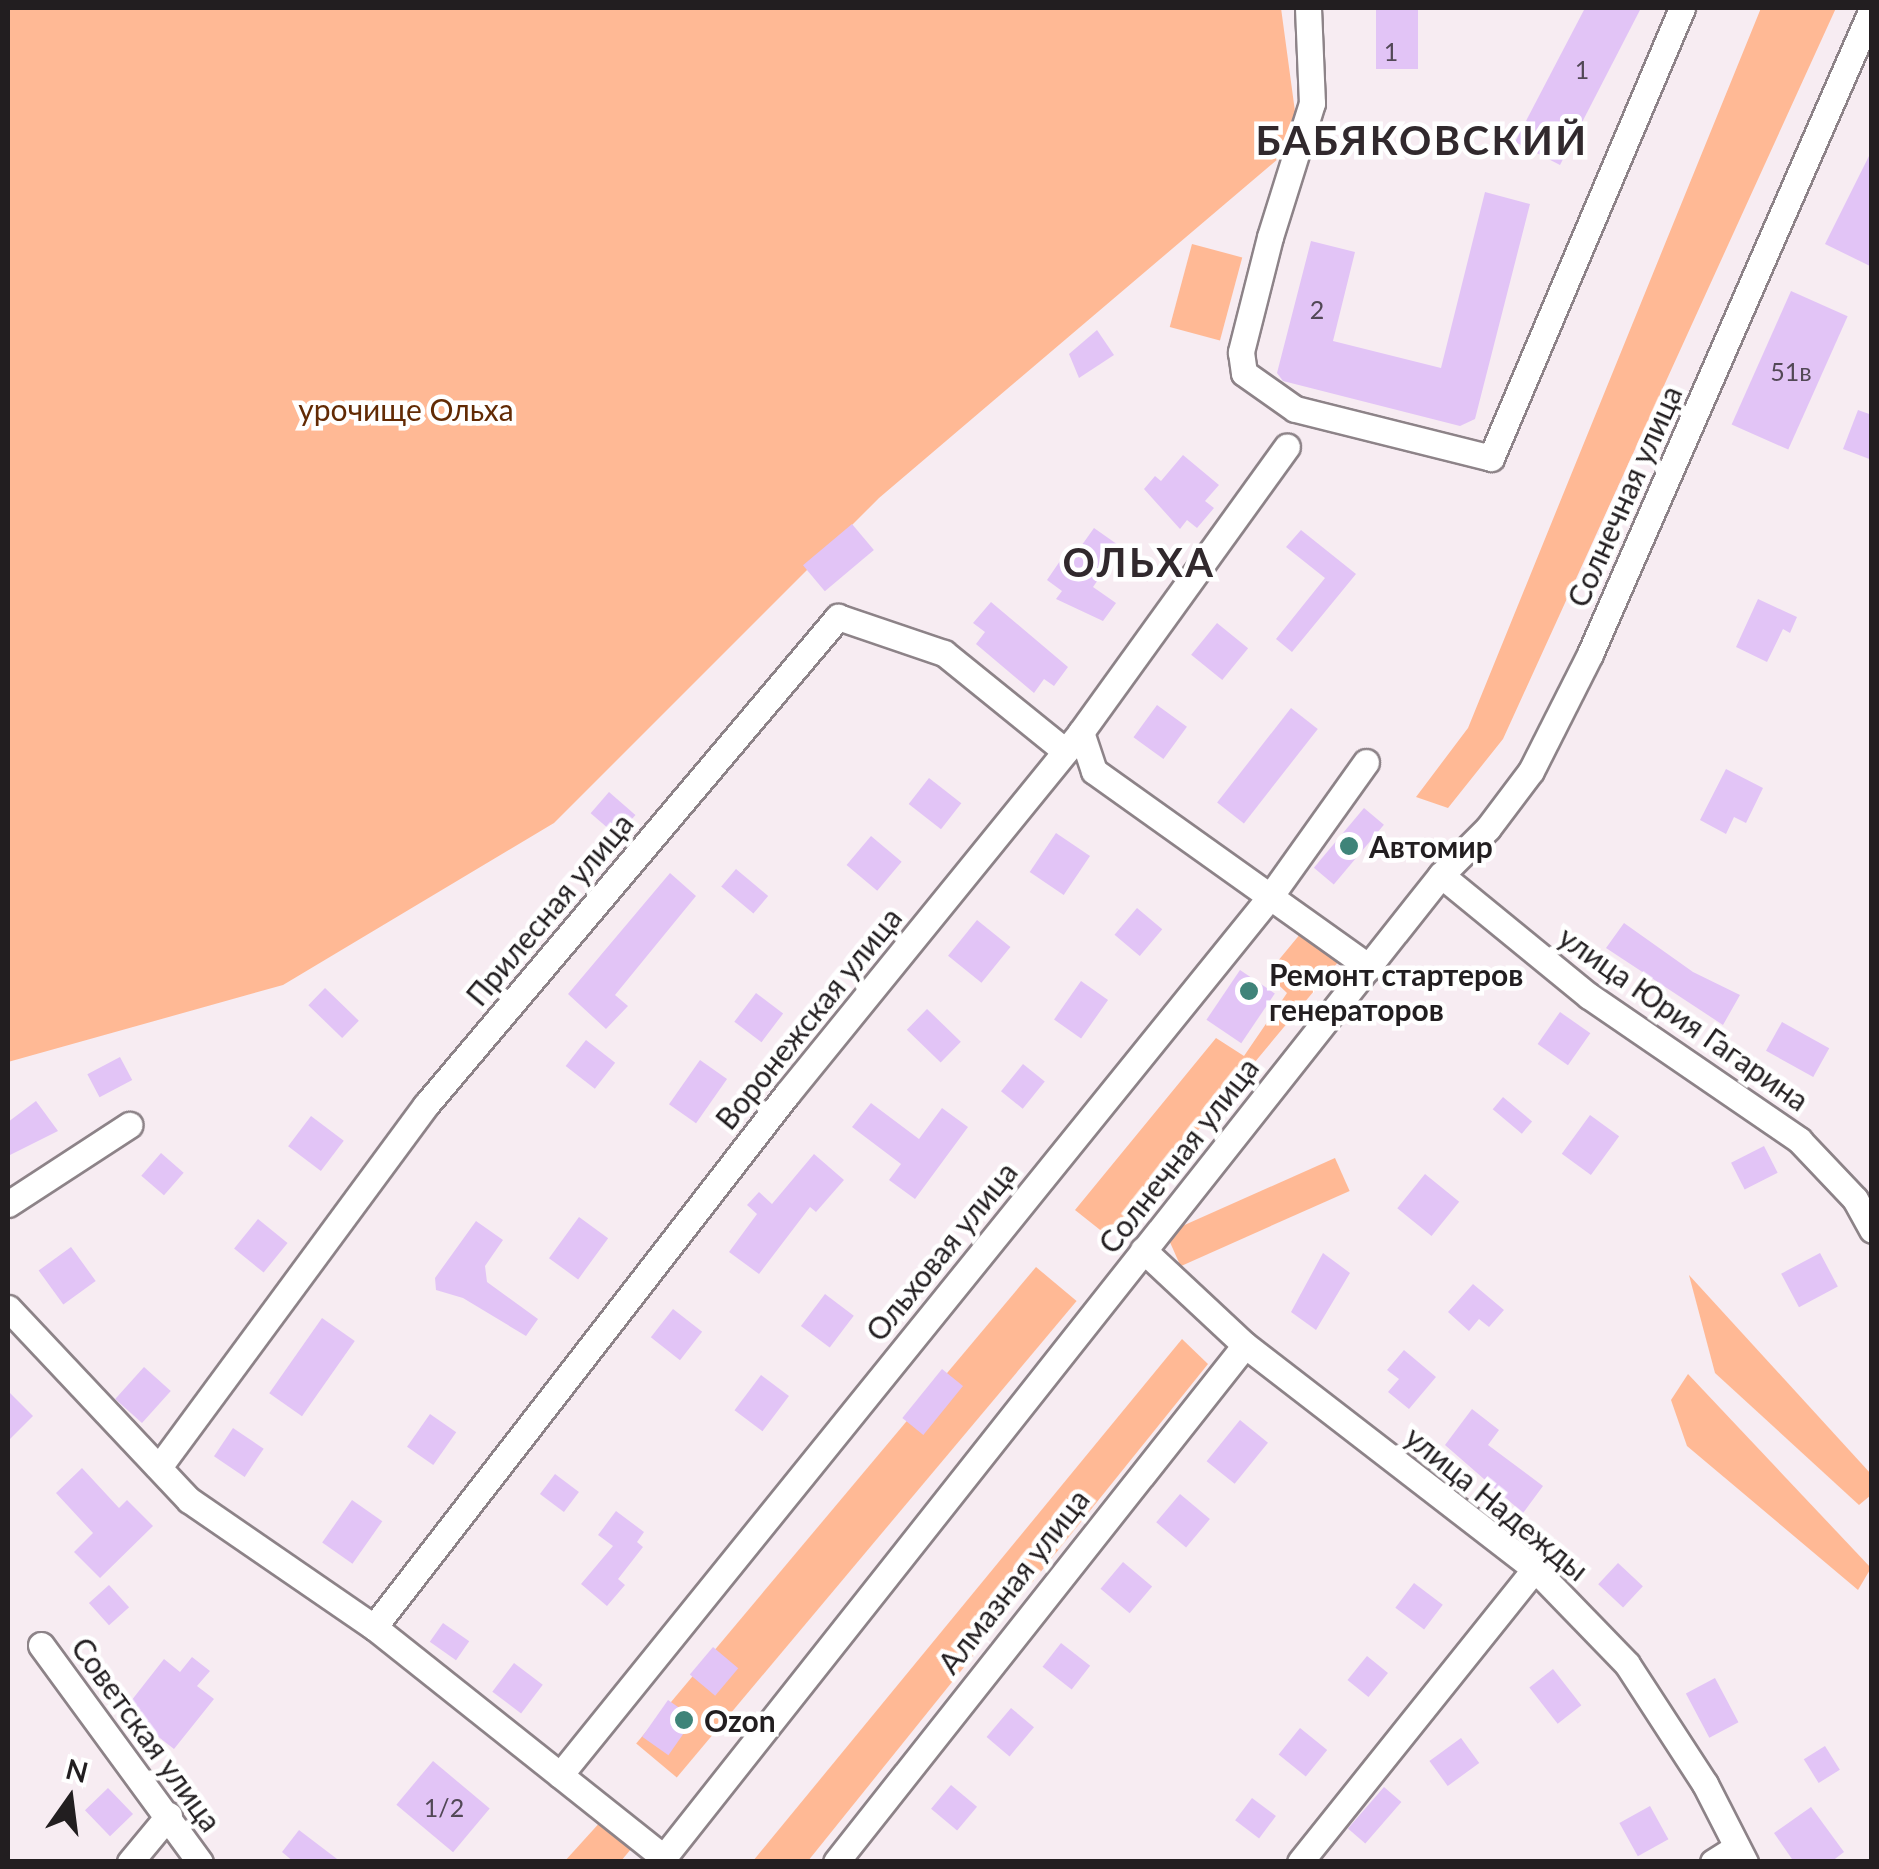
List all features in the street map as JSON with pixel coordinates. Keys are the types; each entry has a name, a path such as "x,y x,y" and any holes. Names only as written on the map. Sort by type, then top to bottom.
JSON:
{"street":[{"path":"1308,8 1312,103 1265,256 1241,352 1244,374 1296,408 1491,458 1682,8"},
{"name":"Солнечная улица","path":"662,1859 1441,874 1488,828 1564,710 1872,9"},
{"name":"Воронежская улица","path":"374,1626 787,1094 1073,742 1287,446"},
{"name":"Прилесная улица","path":"159,1467 426,1104 838,617 944,652 1073,742"},
{"path":"1073,742 1094,771 1368,967"},
{"name":"Ольховая улица","path":"560,1775 1269,898 1366,762"},
{"name":"улица Юрия Гагарина","path":"1441,874 1590,996 1799,1140 1855,1199 1872,1230"},
{"path":"8,1204 129,1125"},
{"name":"улица Надежды","path":"1143,1250 1246,1345 1536,1568 1627,1664 1705,1784 1741,1854"},
{"path":"8,1308 189,1500 374,1626 662,1859"},
{"name":"Алмазная улица","path":"836,1862 1246,1345"},
{"path":"1300,1862 1536,1568"},
{"name":"Советская улица","path":"41,1646 200,1862"},
{"path":"130,1862 169,1815"},
{"path":"1714,1862 1741,1854"}],"green space":[{"name":"урочище Ольха","path":"8,8 1281,8 1299,141 879,498 554,823 283,985 8,1062"},
{"path":"1761,8 1836,8 1503,739 1448,808 1416,797 1468,728"},
{"path":"1192,244 1242,257 1220,341 1170,327"},
{"path":"1301,933 1339,961 1109,1237 1075,1210 1216,1038 1244,1056 1287,993 1267,974"},
{"path":"1335,1158 1350,1191 1181,1266 1166,1233"},
{"path":"1036,1267 1077,1301 677,1778 636,1743"},
{"path":"1689,1275 1871,1474 1871,1495 1859,1505 1715,1373"},
{"path":"1182,1339 1208,1364 808,1861 753,1861"},
{"path":"1688,1374 1871,1568 1858,1590 1687,1446 1671,1400"},
{"path":"612,1809 636,1843 621,1861 564,1862"}],"building":[{"path":"1376,8 1418,8 1418,69 1376,69"},
{"path":"1585,8 1641,8 1560,165 1515,142"},
{"path":"1872,150 1872,267 1825,244"},
{"path":"1485,192 1530,204 1475,419 1460,426 1283,381 1277,373 1311,241 1355,252 1333,341 1441,368"},
{"path":"1791,291 1848,316 1788,450 1732,424"},
{"path":"1097,330 1114,355 1079,378 1069,354"},
{"path":"1858,410 1872,415 1872,460 1843,449"},
{"path":"1183,455 1219,485 1205,501 1214,508 1197,528 1187,520 1180,529 1144,489 1155,476 1161,481"},
{"path":"852,524 874,550 825,591 803,565"},
{"path":"1094,528 1121,547 1093,587 1116,603 1103,621 1056,599 1062,591 1047,580 1060,561 1067,566"},
{"path":"1301,530 1356,574 1292,652 1276,639 1325,578 1286,547"},
{"path":"1758,599 1797,617 1790,633 1783,629 1767,662 1736,647"},
{"path":"991,602 1068,667 1054,686 1044,679 1034,693 976,644 985,632 973,623"},
{"path":"1217,623 1248,648 1222,680 1191,655"},
{"path":"1157,705 1187,727 1163,759 1133,737"},
{"path":"1291,708 1318,729 1244,823 1217,803"},
{"path":"1726,769 1763,788 1746,823 1734,817 1726,834 1700,820"},
{"path":"929,778 961,803 941,829 909,804"},
{"path":"609,792 635,815 617,836 591,813"},
{"name":"Автомир","path":"1364,808 1384,825 1334,884 1314,868"},
{"path":"1056,833 1090,856 1064,895 1030,872"},
{"path":"871,836 902,862 877,891 847,865"},
{"path":"736,869 768,896 753,914 721,887"},
{"path":"670,873 696,896 615,995 628,1006 606,1029 568,994"},
{"path":"1137,908 1162,929 1140,956 1115,935"},
{"path":"977,920 1010,947 981,983 948,956"},
{"path":"1624,923 1693,972 1740,995 1723,1025 1606,948"},
{"path":"1240,970 1275,993 1241,1043 1206,1020"},
{"path":"1081,981 1108,1000 1081,1038 1054,1020"},
{"path":"325,988 359,1021 342,1038 308,1005"},
{"path":"756,993 783,1013 761,1042 734,1022"},
{"path":"927,1009 961,1042 941,1063 907,1030"},
{"path":"1560,1012 1590,1033 1568,1065 1538,1044"},
{"path":"1782,1022 1829,1048 1813,1077 1766,1051"},
{"path":"586,1040 615,1063 595,1089 566,1066"},
{"path":"120,1057 132,1080 100,1097 87,1074"},
{"path":"700,1060 727,1079 696,1123 669,1104"},
{"path":"1023,1064 1045,1082 1023,1109 1001,1091"},
{"path":"1503,1097 1532,1121 1522,1134 1493,1109"},
{"path":"36,1101 58,1131 8,1156 8,1122"},
{"path":"871,1103 919,1139 942,1108 968,1127 915,1199 889,1180 901,1164 852,1127"},
{"path":"1590,1115 1619,1136 1591,1175 1562,1154"},
{"path":"311,1116 344,1141 321,1171 288,1146"},
{"path":"1764,1146 1778,1173 1745,1190 1731,1163"},
{"path":"161,1153 184,1173 164,1195 141,1176"},
{"path":"814,1154 844,1180 816,1212 810,1207 759,1274 729,1252 757,1214 747,1205 759,1192 772,1204"},
{"path":"1425,1174 1459,1202 1432,1236 1397,1208"},
{"path":"579,1217 608,1238 578,1279 549,1258"},
{"path":"258,1219 288,1243 264,1272 234,1249"},
{"path":"476,1221 503,1240 485,1266 487,1282 538,1319 526,1336 463,1298 436,1290 435,1278"},
{"path":"71,1247 96,1281 63,1304 39,1271"},
{"path":"1323,1253 1350,1273 1316,1330 1291,1312"},
{"path":"1820,1253 1838,1287 1799,1307 1781,1274"},
{"path":"1473,1284 1504,1310 1489,1327 1479,1319 1469,1331 1448,1312"},
{"path":"825,1294 854,1316 830,1348 801,1326"},
{"path":"673,1309 702,1332 680,1360 651,1337"},
{"path":"322,1318 355,1341 302,1416 269,1393"},
{"path":"1404,1350 1436,1377 1409,1409 1388,1392 1399,1379 1387,1370"},
{"path":"144,1367 171,1391 142,1423 115,1399"},
{"path":"942,1369 963,1386 923,1435 902,1418"},
{"path":"761,1375 789,1396 762,1431 735,1410"},
{"path":"8,1391 33,1416 8,1441"},
{"path":"1472,1409 1499,1430 1488,1445 1543,1486 1523,1513 1445,1445"},
{"path":"430,1414 456,1432 433,1465 407,1447"},
{"path":"1240,1420 1268,1443 1235,1484 1207,1461"},
{"path":"233,1428 264,1449 245,1477 214,1456"},
{"path":"82,1468 119,1508 127,1500 153,1526 100,1578 74,1552 93,1533 56,1493"},
{"path":"555,1474 579,1492 564,1512 540,1494"},
{"path":"1180,1494 1210,1519 1186,1547 1156,1522"},
{"path":"352,1500 382,1521 352,1564 322,1543"},
{"path":"616,1511 644,1532 637,1542 643,1547 618,1579 625,1585 607,1606 581,1584 613,1546 598,1535"},
{"path":"1123,1562 1152,1586 1130,1613 1101,1589"},
{"path":"1618,1563 1643,1586 1623,1607 1598,1584"},
{"path":"1414,1583 1443,1605 1424,1629 1395,1608"},
{"path":"109,1585 129,1607 109,1625 89,1603"},
{"path":"443,1623 469,1641 456,1660 430,1642"},
{"path":"1061,1643 1090,1666 1072,1689 1043,1667"},
{"path":"713,1647 738,1668 715,1696 690,1675"},
{"path":"1367,1656 1388,1673 1368,1697 1347,1680"},
{"path":"192,1657 210,1671 197,1686 214,1699 174,1749 124,1710 164,1659 180,1672"},
{"path":"514,1663 543,1685 521,1713 492,1692"},
{"path":"1553,1669 1581,1705 1558,1724 1529,1687"},
{"path":"1715,1678 1738,1722 1709,1738 1686,1693"},
{"path":"668,1700 694,1718 668,1755 642,1737"},
{"path":"1011,1708 1034,1727 1010,1756 987,1737"},
{"path":"1300,1728 1327,1750 1306,1776 1279,1754"},
{"path":"1461,1738 1479,1763 1448,1786 1429,1761"},
{"path":"1825,1746 1840,1770 1819,1783 1804,1759"},
{"path":"433,1761 490,1809 453,1852 396,1805"},
{"path":"951,1785 977,1807 957,1831 931,1809"},
{"path":"1384,1787 1401,1802 1365,1844 1348,1829"},
{"path":"108,1788 133,1814 110,1836 85,1810"},
{"path":"1252,1798 1276,1816 1259,1838 1235,1820"},
{"path":"1650,1806 1668,1839 1638,1856 1619,1823"},
{"path":"1811,1807 1844,1852 1831,1862 1794,1862 1774,1833"},
{"path":"299,1830 341,1862 294,1862 282,1852"}],"place":[{"name":"Автомир","path":"1349,846"},
{"name":"Ремонт стартеров генераторов","path":"1249,991"},
{"name":"Ozon","path":"684,1720"}],"district":[{"name":"БАБЯКОВСКИЙ","path":"1422,140"},
{"name":"ОЛЬХА","path":"1139,562"}]}
